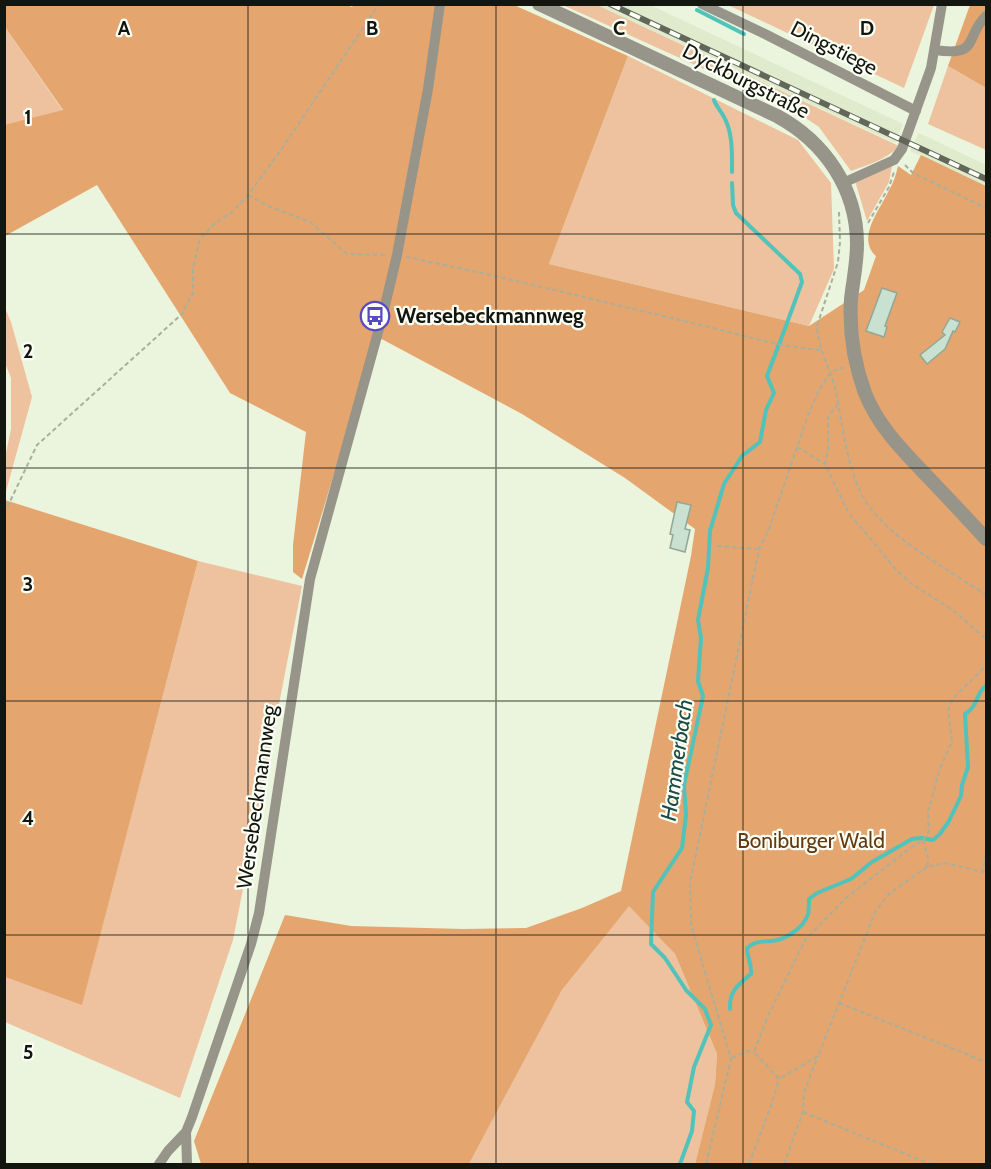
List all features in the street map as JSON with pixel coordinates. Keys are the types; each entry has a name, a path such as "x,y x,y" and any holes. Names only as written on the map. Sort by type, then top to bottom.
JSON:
{"street":[{"name":"Wersebeckmannweg","path":"187,1164 186,1132 251,944 259,913 310,579 379,329 397,255 428,89 440,4"},
{"name":"Dyckburgstraße","path":"539,4 787,121 804,133 823,152 843,183 852,206 856,228 857,246 851,299 851,326 856,362 866,394 880,421 895,441 987,539"},
{"name":"Dingstiege","path":"702,4 916,111"},
{"path":"843,183 896,158 931,68 942,4"},
{"path":"935,50 955,52 965,49 972,43 981,21 987,16"},
{"name":"Wersebeckmannweg","path":"159,1164 186,1132"}],"path":[{"path":"4,514 37,445 182,314 193,293 193,268 200,238 214,224 232,212 248,195 379,4"},
{"path":"896,158 913,173 987,208"},
{"path":"865,227 889,187 896,158"},
{"path":"248,195 270,207 310,222 347,254 397,255 789,345 822,350"},
{"path":"839,208 838,262 817,326 822,350 831,372 852,471 862,497 892,530 987,596"},
{"path":"706,1164 731,1059 691,925 690,883 759,549 769,530 819,390 831,372"},
{"path":"825,464 828,450 828,417 838,404"},
{"path":"797,447 825,464 848,513 881,555 912,584 954,611 987,639"},
{"path":"717,546 759,549"},
{"path":"754,1052 768,1016 805,940 846,898 923,840 929,831 927,812 940,768 952,742 948,710 953,698 987,666"},
{"path":"923,840 928,857 927,867"},
{"path":"784,1164 803,1112 804,1092 876,910 890,892 927,867 945,863 985,873 987,854"},
{"path":"839,1003 987,1062"},
{"path":"731,1059 747,1052 754,1052 779,1079"},
{"path":"749,1164 779,1079 818,1056"},
{"path":"803,1112 930,1164"}],"shaded area":[{"path":"934,4 904,88 728,5"},
{"path":"563,5 597,5 899,146 883,158 851,171 819,127 794,110"},
{"path":"597,5 650,5 903,124 895,143"},
{"path":"5,27 63,111 5,125"},
{"path":"628,56 798,140 831,183 834,269 809,326 549,264"},
{"path":"948,66 986,88 986,150 928,124"},
{"path":"919,133 986,165 986,186 910,151"},
{"path":"892,166 889,182 867,221 855,181"},
{"path":"5,308 32,397 5,495 5,458 11,429 11,378 5,363"},
{"path":"198,561 302,586 233,940 180,1098 5,1022 5,977 82,1004"},
{"path":"629,905 675,954 717,1054 715,1084 695,1164 469,1164 562,990"}],"green space":[{"name":"Boniburger Wald","path":"344,4 352,7 354,4 514,5 628,56 549,264 809,326 864,290 876,256 870,249 869,233 875,215 893,183 898,166 911,175 921,155 986,186 986,1164 695,1164 715,1084 717,1054 675,954 629,906 562,990 469,1164 201,1164 194,1141 285,915 351,926 526,928 621,891 695,529 625,478 522,414 376,336 302,579 293,572 293,545 306,432 230,393 97,185 5,236 4,125 63,110 5,27 5,5"},
{"path":"970,5 986,5 986,88 948,66"},
{"path":"5,500 198,561 82,1005 5,977"}],"building":[{"path":"882,288 897,293 885,326 887,327 884,337 866,331"},
{"path":"950,318 960,322 945,349 927,364 920,355 945,335 942,332"},
{"path":"677,502 691,505 685,529 690,530 685,552 670,548 673,535 670,534"}],"waterway":[{"name":"Hammerbach","path":"697,10 744,34"},
{"name":"Hammerbach","path":"714,100 729,130 732,172"},
{"name":"Hammerbach","path":"732,183 733,205 736,213 800,274 802,282 780,342"},
{"name":"Hammerbach","path":"680,1164 692,1131 694,1111 687,1102 694,1067 711,1025 705,1009 686,990 665,958 651,944 653,892 682,848 686,815 684,785 703,696 698,681 701,638 698,620 708,568 710,531 724,484 742,456 760,442 766,410 774,393 767,376 779,344"},
{"path":"730,1009 733,993 738,985 751,974 747,948 755,943 781,939 793,933 806,919 809,899 817,893 851,879 872,862 912,839 933,840 940,834 961,796 968,767 965,714 970,711 980,692 986,686"}],"railway":[{"path":"610,4 986,179"}],"place":[{"name":"Wersebeckmannweg","path":"375,316"}]}
